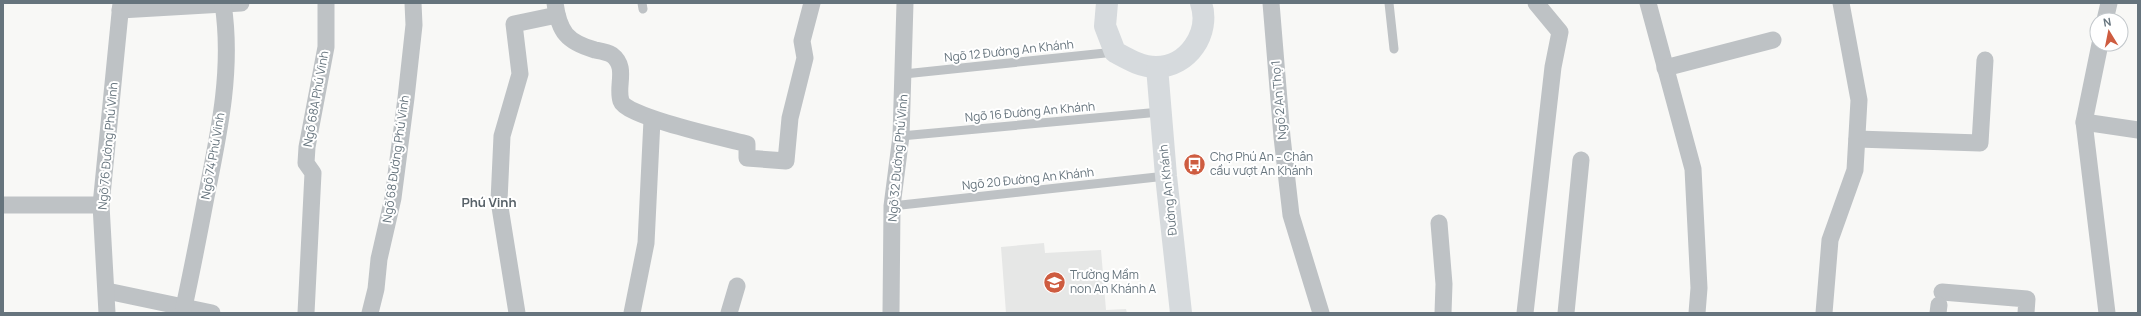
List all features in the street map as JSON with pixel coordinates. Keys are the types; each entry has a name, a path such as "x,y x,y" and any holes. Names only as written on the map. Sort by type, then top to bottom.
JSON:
{"street":[{"path":"120,6 241,3"},
{"name":"Ngõ 68A Phú Vinh","path":"306,313 313,173 306,163 307,147 326,47 326,3"},
{"name":"Ngõ 68 Đường Phú Vinh","path":"370,313 376,288 379,259 393,198 414,25 413,3"},
{"path":"518,313 499,201 502,136 520,74 514,24 556,9 561,28 571,41 610,54 617,59 621,72 621,101 625,106 652,120 747,144 747,158 786,161 790,118 805,58 802,41 812,3"},
{"name":"Ngõ 32 Đường Phú Vinh","path":"891,313 892,206 901,136 908,3"},
{"path":"1107,3 1105,26 1115,52 1141,65 1157,67 1171,64 1183,58 1194,48 1200,36 1204,22 1201,3"},
{"name":"Ngõ 2 An Thọ 1","path":"1271,3 1282,137 1291,215 1321,313"},
{"path":"1525,313 1553,67 1560,32 1536,3"},
{"path":"1648,3 1693,169 1699,288 1697,313"},
{"path":"1824,313 1830,240 1855,170 1857,139 1859,100 1841,3"},
{"name":"Ngõ 74 Phú Vinh","path":"184,307 220,126 227,69 227,28 223,4"},
{"name":"Ngõ 76 Đường Phú Vinh","path":"106,313 107,291 101,205 120,6"},
{"path":"1665,68 1773,40"},
{"path":"2098,52 2084,122 2107,313"},
{"path":"1857,139 1980,143 1985,60"},
{"name":"Đường An Khánh","path":"1157,67 1166,176 1181,313"},
{"path":"632,313 646,243 652,120"},
{"path":"2084,122 2138,130"},
{"path":"1566,313 1581,160"},
{"path":"3,205 101,205"},
{"path":"1439,223 1444,284 1443,313"},
{"path":"729,313 737,286"},
{"path":"107,291 212,313"},
{"path":"1939,303 2027,299 2026,313"}],"lane":[{"path":"1389,3 1394,49"},
{"name":"Ngõ 12 Đường An Khánh","path":"904,74 1115,52"},
{"name":"Ngõ 16 Đường An Khánh","path":"901,136 1161,112"},
{"name":"Ngõ 20 Đường An Khánh","path":"892,206 1166,176"}],"shaded area":[{"name":"Trường Mầm non An Khánh A","path":"1044,243 1045,253 1101,250 1106,310 1126,309 1127,313 1006,313 1001,247"}],"place":[{"name":"Chợ Phú An - Chân cầu vượt An Khánh","path":"1194,164"},
{"name":"Trường Mầm non An Khánh A","path":"1054,282"}],"district":[{"name":"Phú Vinh","path":"489,202"}]}
